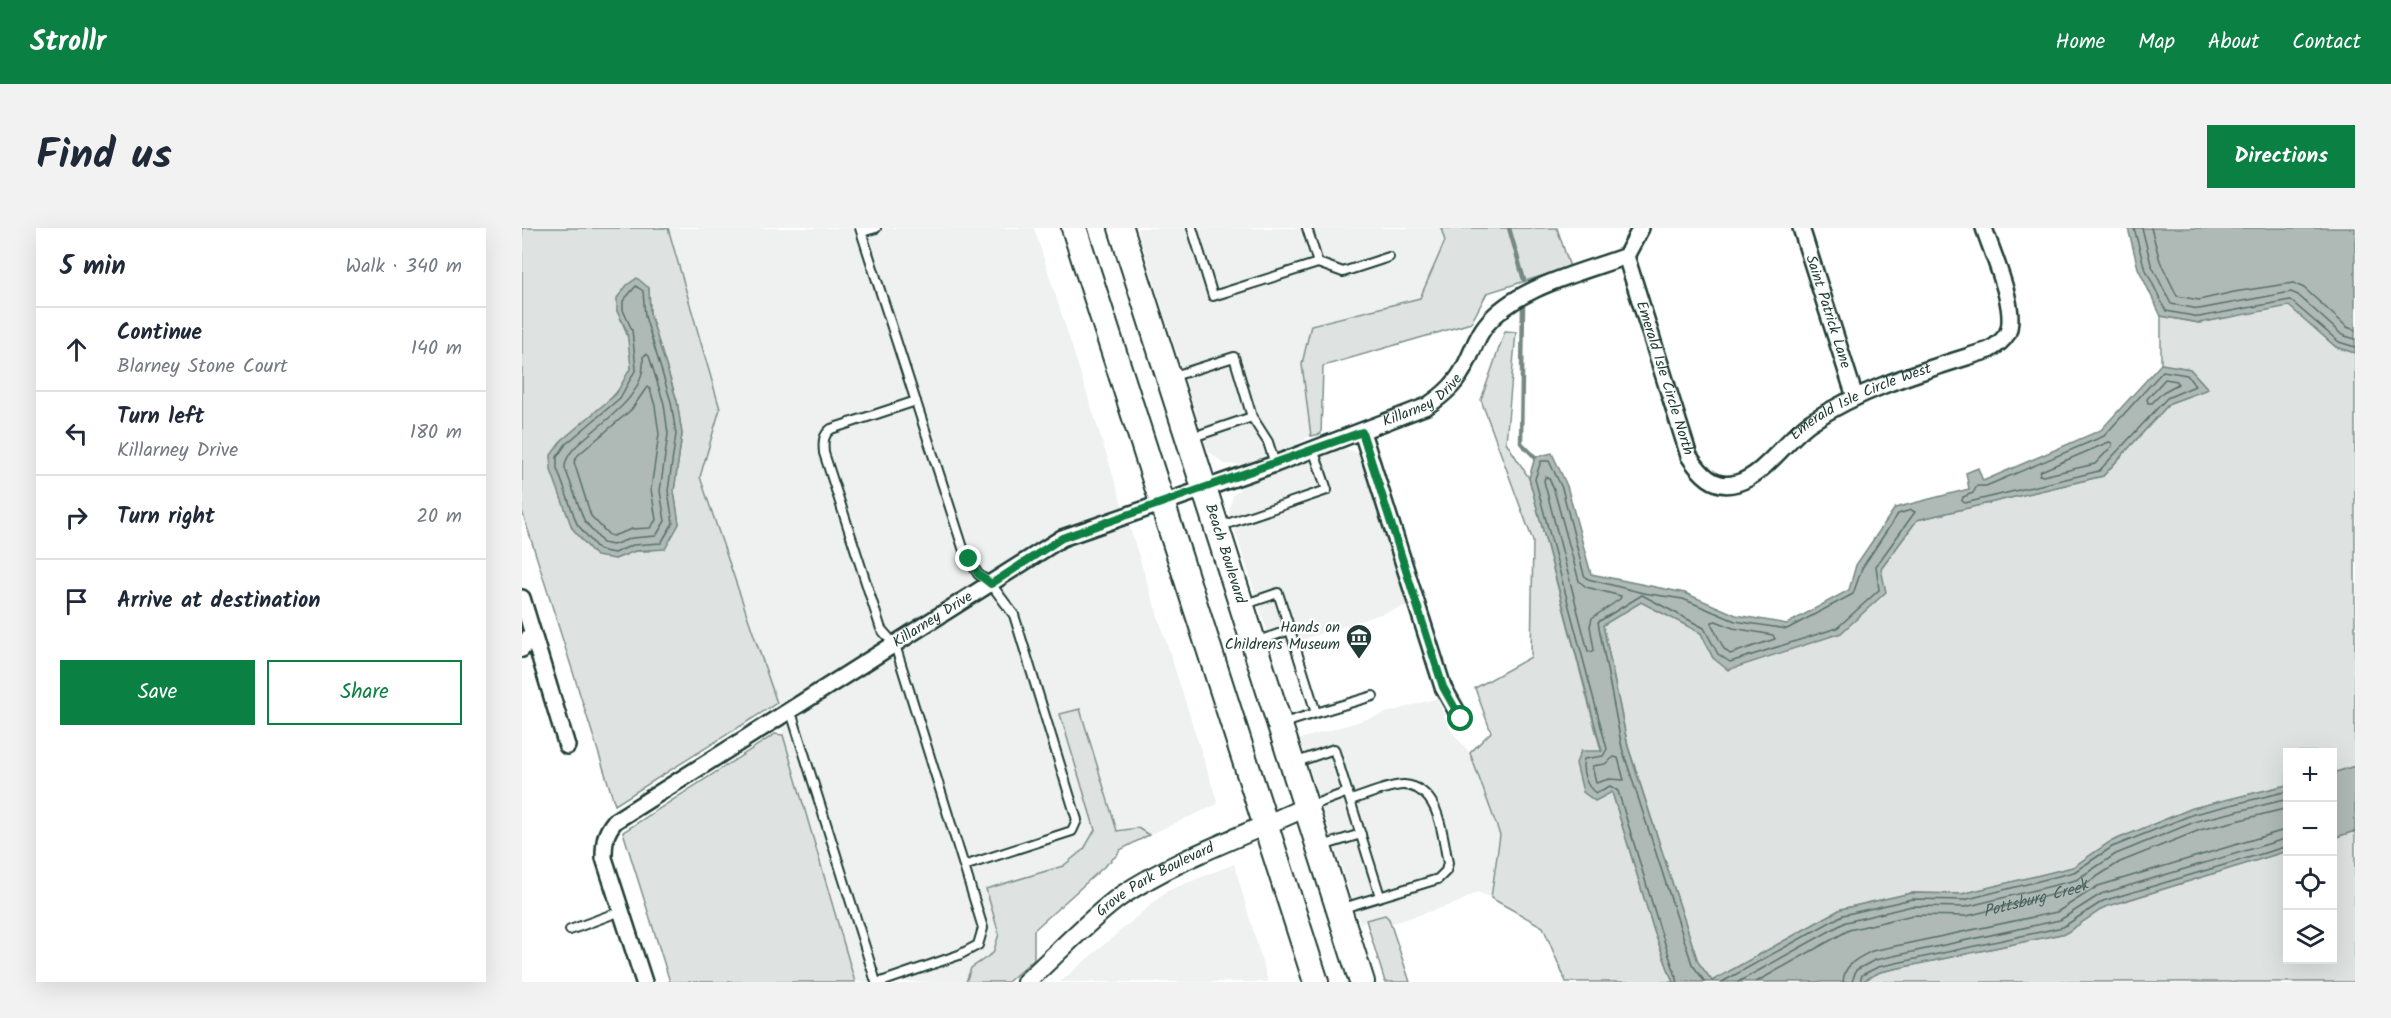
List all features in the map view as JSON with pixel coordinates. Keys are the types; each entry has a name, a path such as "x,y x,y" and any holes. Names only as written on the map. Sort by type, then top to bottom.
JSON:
{"highway":[{"path":"1074,228 1316,982"},
{"name":"Beach Boulevard","path":"1120,228 1362,982"}],"street":[{"path":"1626,256 1641,228"},
{"name":"Saint Patrick Lane","path":"1801,228 1855,397"},
{"name":"Emerald Isle Circle West","path":"1721,485 1735,484 1750,478 1808,424 1855,397 1887,382 1989,350 2000,343 2008,333 2010,307 1984,228"},
{"name":"Killarney Drive","path":"644,982 604,858 604,841 607,831 615,821 791,712 1062,538 1275,464 1427,406 1443,396 1456,381 1485,325 1514,299 1626,256"},
{"name":"Emerald Isle Circle North","path":"1626,256 1689,456 1707,479 1721,485"},
{"path":"1362,432 1443,687 1461,719"},
{"path":"522,598 567,746"},
{"path":"522,649 532,632"},
{"name":"Grove Park Boulevard","path":"1026,982 1107,908 1128,892 1176,865 1306,807"}],"lane":[{"path":"876,228 861,230 964,550 978,574 991,584 1014,615 1077,820 1072,831 964,866"},
{"path":"1192,228 1213,296 1318,263 1343,272 1389,257"},
{"path":"1307,228 1318,263"},
{"path":"1169,378 1234,357 1252,417 1268,442 1275,464"},
{"path":"791,712 878,982 959,955 978,945 983,928 895,645 881,629 824,453 823,442 826,433 831,429 916,400"},
{"path":"1188,438 1252,417"},
{"path":"1217,528 1327,490 1313,449"},
{"path":"1242,605 1278,593 1316,713"},
{"path":"1254,642 1290,630"},
{"path":"1280,725 1373,696"},
{"path":"1292,763 1334,749 1380,896"},
{"path":"1306,807 1402,784 1422,791 1434,806 1448,863 1446,871 1438,879 1339,909"},
{"path":"1319,847 1361,834"},
{"path":"570,930 621,911"}],"shaded area":[{"path":"522,228 668,228 720,409 700,477 777,703 615,805 522,511","holes":["649,288 650,314 677,401 682,434 674,491 679,524 649,551 635,551 615,559 562,440 602,407 622,386 628,375 631,365 630,344 617,311"]},
{"path":"668,228 1034,228 1218,804 1149,835 1138,828 1117,831 1080,709 1061,714 1095,830 1084,849 1063,866 987,889 1000,934 993,953 971,968 967,982 855,982 783,735 777,703 700,477 720,409"},
{"path":"1137,228 1441,228 1445,241 1421,298 1311,325 1302,364 1311,436 1292,447 1243,465 1224,464 1208,451"},
{"path":"1441,228 1557,228 1570,267 1487,293 1471,323 1323,366 1321,434 1311,436 1302,364 1311,325 1420,298 1445,241"},
{"path":"2289,305 2336,347 2355,353 2355,766 2337,772 2337,748 2283,748 2283,786 2193,808 2110,842 2073,867 1962,894 1911,893 1841,909 1712,981 1698,962 1628,746 1603,625 1641,602 1701,633 1713,658 1841,633 1881,569 1917,520 2103,476 2170,403 2208,389 2190,369 2161,364 2161,316 2199,323"},
{"path":"1505,331 1516,332 1506,442 1529,478 1612,792 1654,931 1673,982 1566,982 1543,927 1491,898 1500,835 1470,753 1491,732 1475,688 1531,657 1533,541 1481,400"},
{"path":"1346,449 1359,453 1363,461 1388,546 1409,605 1273,649 1229,512 1233,495 1245,484 1331,451"},
{"path":"1437,698 1451,731 1470,753 1500,835 1491,898 1478,892 1457,903 1390,924 1389,919 1366,920 1360,924 1300,739"},
{"path":"1080,709 1117,831 1138,828 1149,835 1120,850 1034,930 1034,959 1008,982 966,982 971,968 993,953 999,934 986,889 1063,866 1084,849 1095,830 1060,714"},
{"path":"775,734 783,735 855,982 670,982 623,832"},
{"path":"2355,831 2355,982 1861,982 1880,972 2066,933 2105,907 2283,852 2283,964 2337,964 2337,837"},
{"path":"1234,864 1268,982 1060,982 1167,891"},
{"path":"1385,915 1389,919 1410,982 1385,982 1366,920"}],"water":[{"path":"2128,228 2355,228 2355,353 2336,347 2289,306 2199,323 2161,316 2138,268"},
{"path":"637,278 649,288 650,314 677,401 682,434 674,491 679,524 665,549 635,551 615,559 596,556 572,528 551,470 551,455 562,440 616,394 631,367 627,331 617,311 617,298 627,285"},
{"name":"Pottsburg Creek","path":"2161,364 2190,369 2208,389 2170,403 2103,476 1917,520 1881,569 1886,592 1841,633 1728,670 1713,658 1701,633 1641,602 1603,625 1628,747 1698,962 1712,981 1841,909 1911,893 1962,894 2073,867 2110,842 2193,808 2283,786 2283,852 2105,907 2066,933 1880,972 1861,982 1673,982 1654,931 1612,792 1595,801 1583,792 1576,763 1581,751 1602,751 1529,478 1535,457 1552,453 1567,486 1591,574 1685,593 1736,615 1787,624 1849,590 1856,565 1895,508 1969,489 1966,473 1978,468 1983,481 2101,430"},
{"path":"2355,766 2355,831 2337,837 2337,802 2337,772"}],"waterway":[{"path":"1509,228 1524,280"},
{"path":"1523,305 1521,443 1535,457"}],"place":[{"name":"Hands on Childrens Museum","path":"1359,660"}],"route":[{"path":"969,559 978,574 991,584 1062,538 1362,432 1443,687 1461,719"}]}
